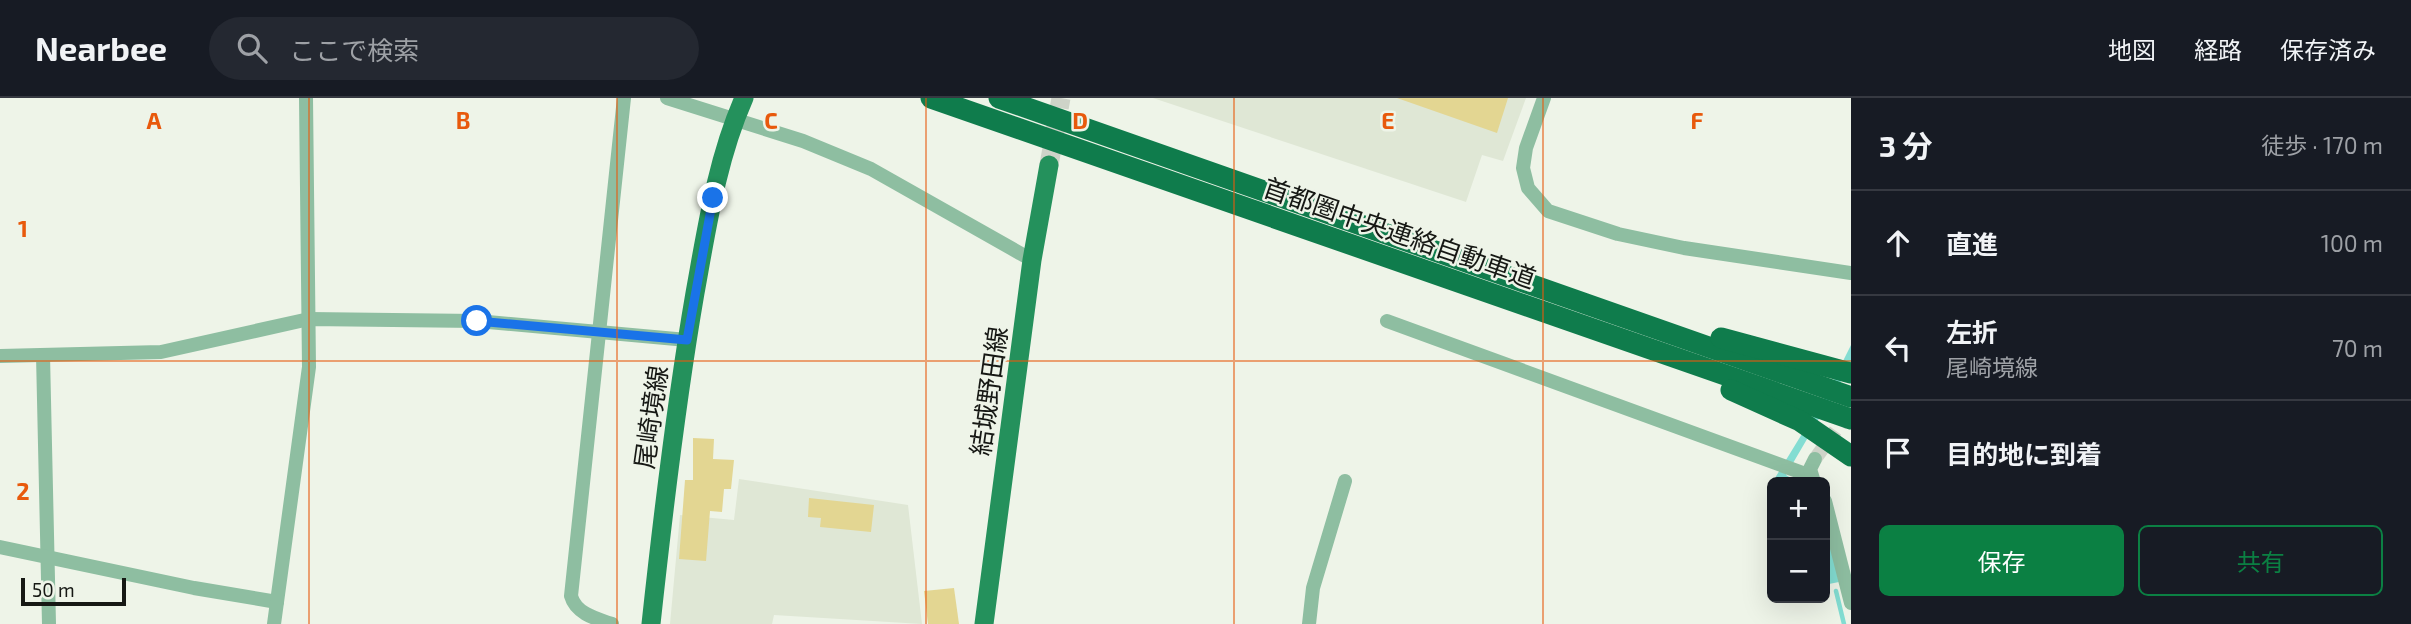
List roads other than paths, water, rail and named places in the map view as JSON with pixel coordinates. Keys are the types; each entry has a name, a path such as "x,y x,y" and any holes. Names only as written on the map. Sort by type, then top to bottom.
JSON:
{"highway":[{"name":"首都圏中央連絡自動車道","path":"931,98 1851,419"},
{"name":"首都圏中央連絡自動車道","path":"999,98 1851,397"},
{"path":"1553,292 1851,373"},
{"path":"1701,367 1722,386 1800,421 1851,456"}],"main road":[{"name":"尾崎境線","path":"651,624 687,340 713,198 744,98"},
{"name":"結城野田線","path":"984,624 1032,260 1049,165"}],"street":[{"path":"274,624 309,367 306,98"},
{"path":"612,624 586,615 573,602 571,596 624,98"},
{"path":"667,98 736,118 871,169 1032,260"},
{"path":"1544,98 1526,148 1523,168 1528,188 1548,211 1618,234 1671,245 1851,273"},
{"path":"0,356 161,352 309,319 477,321 601,330 687,340"},
{"path":"1387,321 1807,477"},
{"path":"43,355 49,624"},
{"path":"1812,477 1810,469 1815,459"},
{"path":"1309,624 1313,588 1345,481"},
{"path":"1830,521 1851,603"},
{"path":"0,547 194,588 277,602"}],"water":[{"path":"1851,345 1851,364 1786,475 1789,477 1776,477 1827,393"},
{"path":"1830,543 1839,582 1830,584"}],"waterway":[{"path":"1836,591 1844,624"}],"tunnel":[{"path":"1049,165 1061,98"},
{"path":"1815,459 1849,412"}]}
